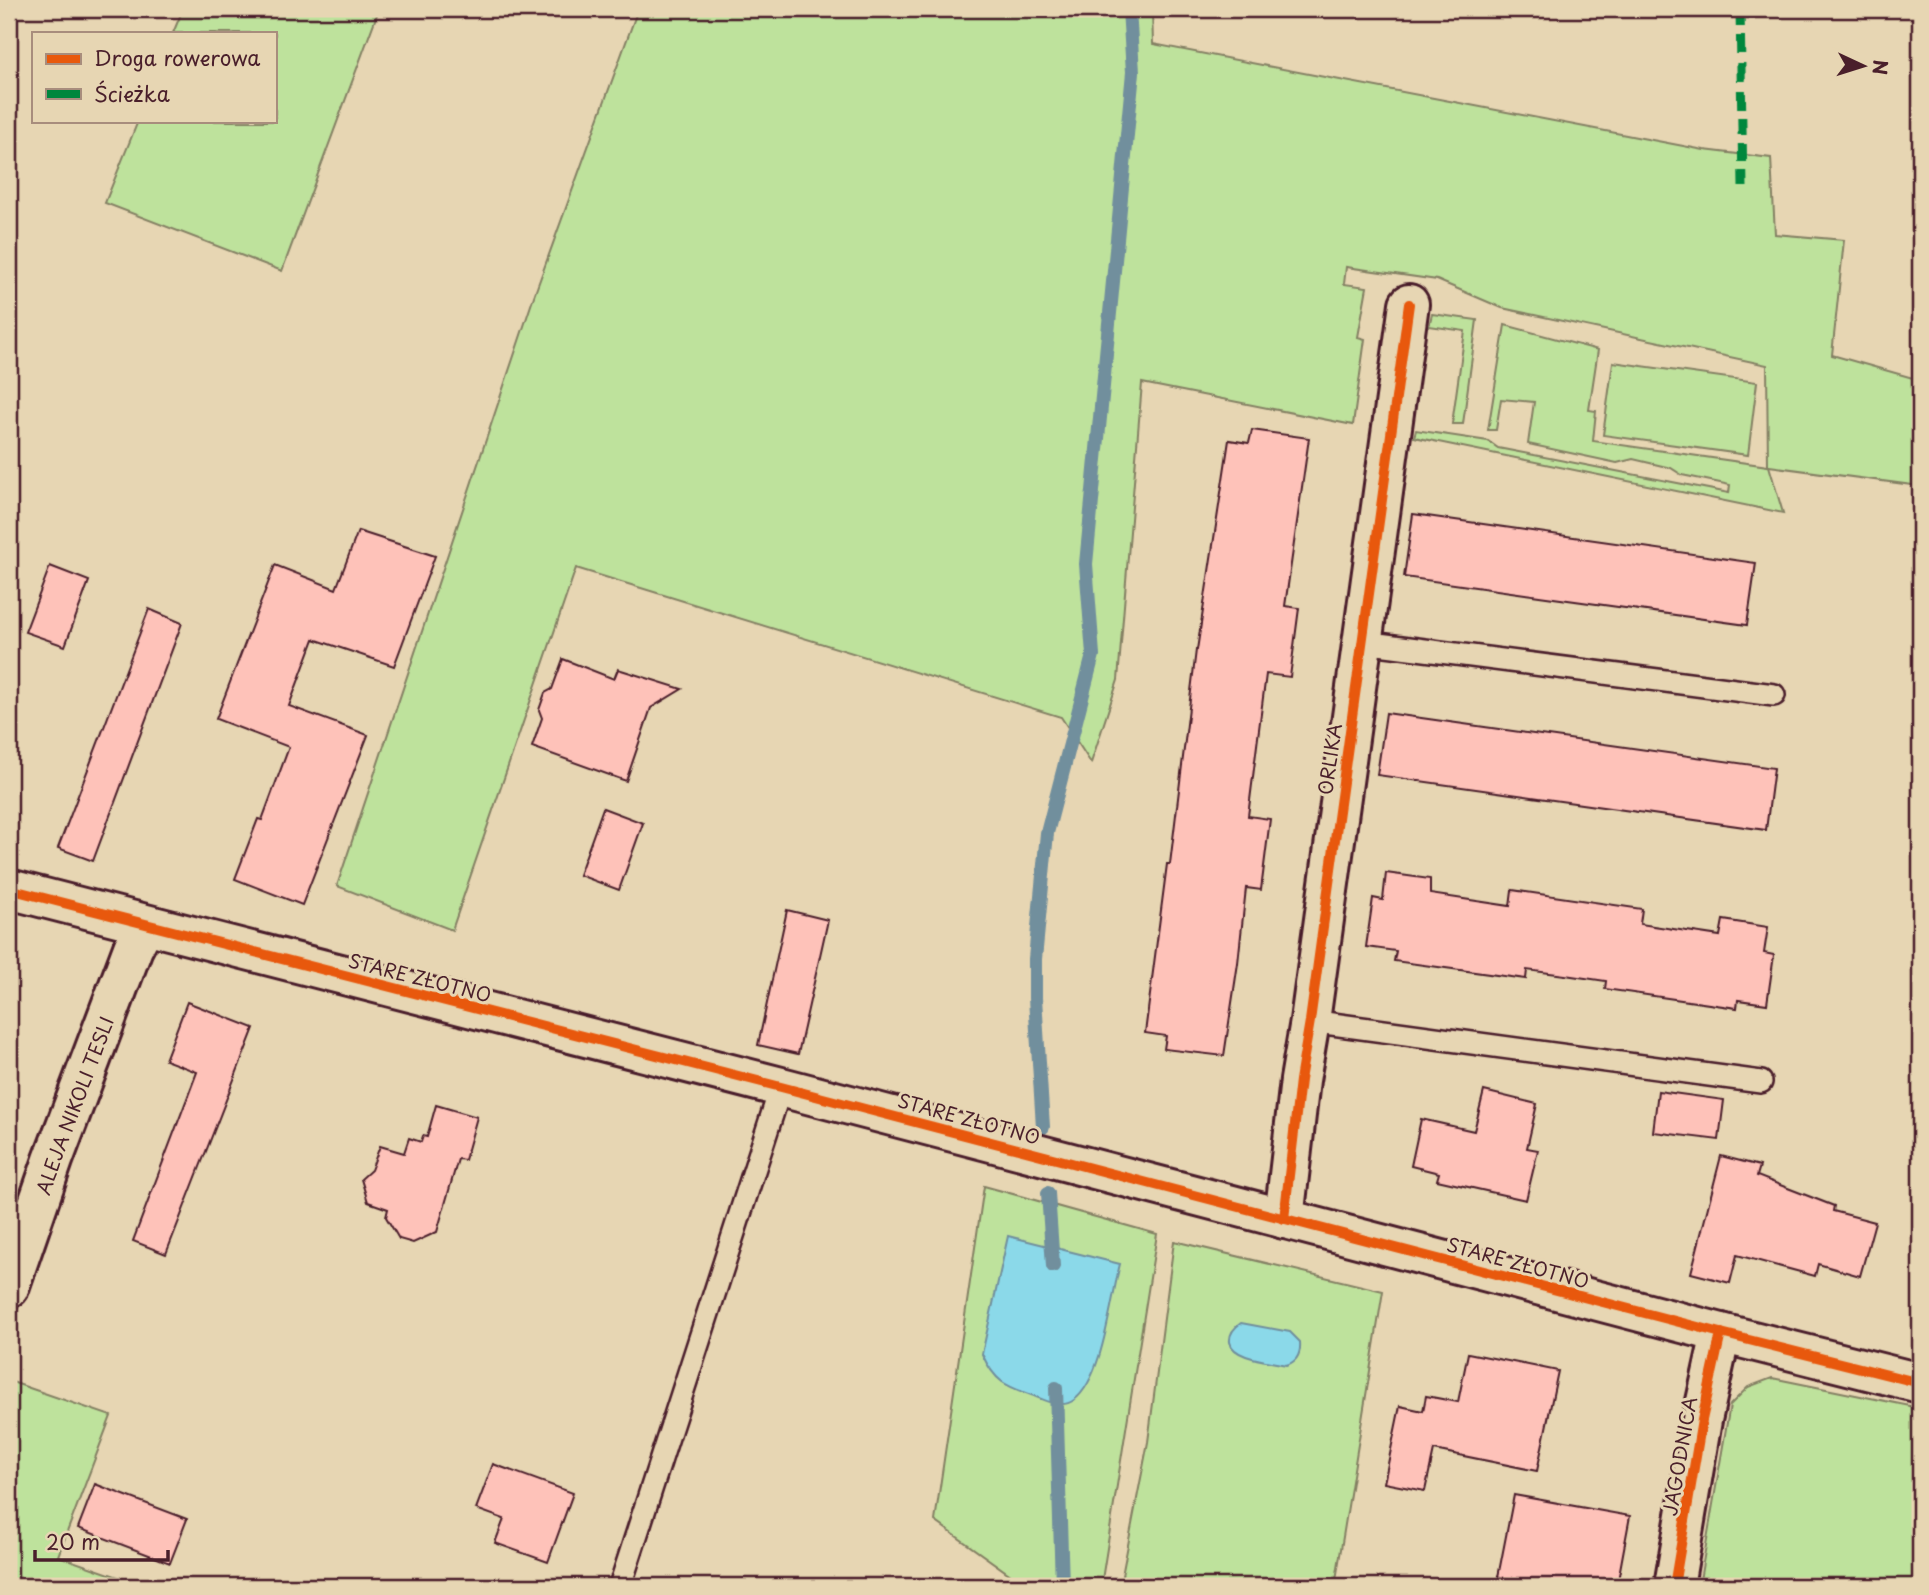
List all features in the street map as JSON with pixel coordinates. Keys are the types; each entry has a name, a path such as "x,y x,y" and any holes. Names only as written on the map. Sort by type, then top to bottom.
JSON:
{"street":[{"name":"ORLIKA","path":"1284,1219 1300,1080 1409,303"},
{"name":"STARE ZŁOTNO","path":"9,889 1920,1383"},
{"name":"ALEJA NIKOLI TESLI","path":"9,1288 53,1160 133,948 145,925"},
{"name":"JAGODNICA","path":"1674,1586 1702,1420 1721,1333"}],"lane":[{"path":"1363,642 1774,695"},
{"path":"1310,1021 1762,1082"},
{"path":"620,1586 781,1087"}],"green space":[{"path":"183,9 379,9 282,271 105,203 138,122 276,122 276,32 173,32"},
{"path":"638,9 1152,9 1153,44 1704,150 1771,158 1775,234 1844,240 1832,355 1920,380 1920,486 1769,466 1783,513 1414,437 1416,430 1488,441 1498,448 1729,493 1730,485 1682,475 1671,468 1633,459 1617,463 1528,444 1534,402 1501,399 1496,430 1488,430 1505,325 1598,350 1589,410 1596,411 1593,441 1768,466 1767,365 1502,308 1437,280 1346,267 1344,284 1367,287 1358,337 1365,339 1353,425 1142,383 1118,680 1091,763 1061,717 576,568 452,930 337,886 534,296"},
{"path":"1432,314 1477,320 1463,424 1452,424 1465,331 1429,326"},
{"path":"1613,362 1757,382 1748,455 1603,435"},
{"path":"984,1186 1157,1234 1101,1586 1026,1586 935,1521"},
{"path":"1174,1241 1383,1291 1335,1586 1120,1586 1148,1442"},
{"path":"1772,1378 1920,1408 1920,1586 1699,1586 1730,1405 1748,1387"},
{"path":"9,1381 111,1416 58,1556 144,1586 9,1586"}],"water":[{"path":"1008,1236 1120,1264 1099,1357 1084,1390 1069,1403 1049,1402 1008,1386 992,1371 982,1354"},
{"path":"1241,1323 1290,1332 1300,1342 1298,1357 1286,1365 1238,1352 1233,1348 1230,1339"}],"building":[{"path":"1252,430 1309,438 1285,606 1299,608 1290,677 1266,674 1248,816 1270,819 1261,890 1246,888 1224,1056 1164,1049 1166,1036 1145,1033 1167,864 1170,864 1196,650 1229,440 1249,443"},
{"path":"1413,514 1756,563 1747,625 1404,577"},
{"path":"358,531 435,556 394,666 314,639 289,706 368,735 302,905 235,879 258,819 262,820 289,747 216,719 275,565 336,589"},
{"path":"50,566 89,581 65,646 25,632"},
{"path":"149,609 182,623 93,861 58,848"},
{"path":"563,659 614,679 618,669 682,689 651,708 626,781 532,747 542,718 539,710 545,693 552,689"},
{"path":"1386,713 1774,768 1766,830 1377,775"},
{"path":"603,808 643,823 619,890 579,875"},
{"path":"1386,873 1430,879 1430,894 1510,906 1512,890 1642,909 1640,924 1720,936 1723,920 1768,927 1764,953 1774,955 1767,1004 1738,1000 1737,1008 1605,989 1606,981 1565,975 1527,970 1526,979 1394,961 1396,951 1366,947 1373,898 1383,900"},
{"path":"787,910 828,920 798,1054 758,1045"},
{"path":"187,1002 254,1028 166,1254 133,1241 197,1072 165,1060"},
{"path":"1484,1091 1537,1104 1527,1148 1538,1150 1526,1200 1437,1180 1439,1173 1411,1166 1421,1119 1474,1131"},
{"path":"1658,1091 1724,1100 1719,1140 1653,1132"},
{"path":"436,1105 477,1117 465,1160 458,1159 437,1232 413,1243 399,1239 386,1217 388,1209 368,1202 361,1179 371,1170 380,1146 404,1153 409,1138 421,1142 423,1136 427,1137"},
{"path":"1721,1156 1760,1166 1757,1176 1834,1206 1833,1211 1875,1222 1860,1276 1818,1264 1815,1276 1737,1255 1730,1283 1691,1273"},
{"path":"1468,1353 1558,1371 1537,1471 1434,1450 1425,1491 1384,1483 1400,1406 1423,1411 1426,1396 1458,1402"},
{"path":"493,1464 573,1493 548,1562 495,1543 504,1519 476,1509"},
{"path":"95,1484 187,1519 170,1563 78,1528"},
{"path":"1514,1495 1630,1516 1617,1586 1550,1586 1498,1577"}],"waterway":[{"path":"1043,1127 1035,959 1047,833 1093,655 1086,564 1133,72 1129,9"},
{"path":"1048,1193 1053,1266"},
{"path":"1056,1388 1062,1586"}],"marked path":[{"path":"1740,9 1743,187"}],"cycle path":[{"path":"1284,1219 1300,1080 1409,304"},
{"path":"9,889 1920,1383"},
{"path":"1674,1586 1702,1420 1721,1333"}]}
